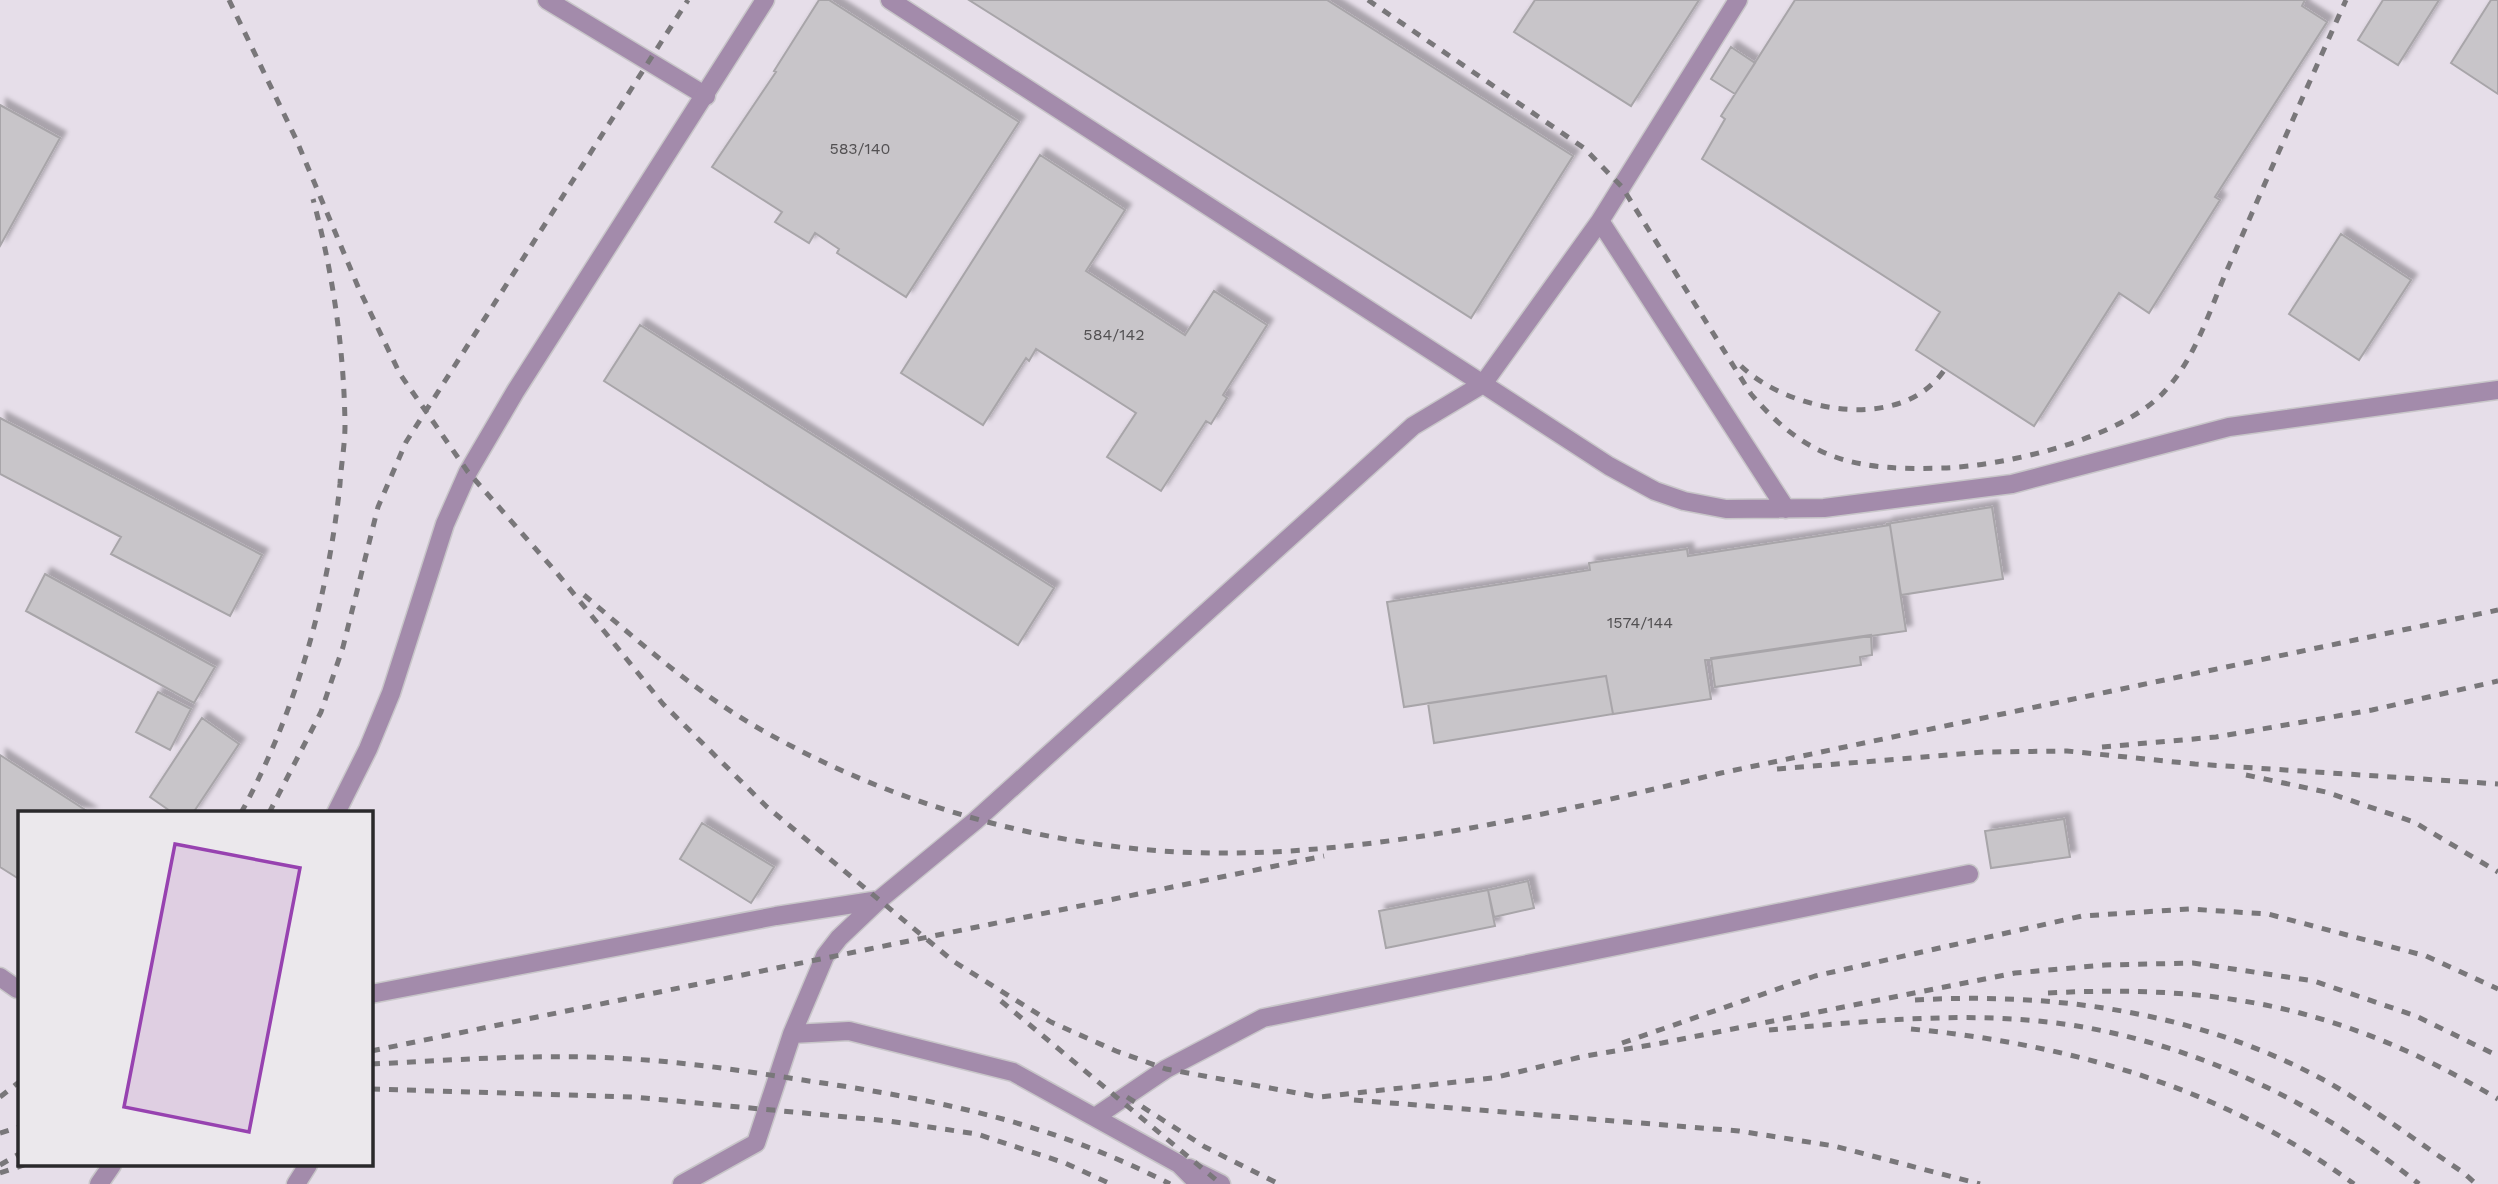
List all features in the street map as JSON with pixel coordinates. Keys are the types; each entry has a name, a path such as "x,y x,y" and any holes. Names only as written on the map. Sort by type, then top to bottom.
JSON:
{"street":[{"path":"547,0 706,96"},
{"path":"336,811 368,749 391,693 445,524 467,472 515,392 765,0"},
{"path":"890,0 1609,466 1655,491 1684,501 1726,509 1824,508 2012,484 2229,427 2498,390"},
{"path":"682,1184 756,1143 792,1034 825,956 879,900 975,821 1413,426 1483,384 1600,222 1738,0"},
{"path":"1600,222 1786,509"},
{"path":"1096,1117 1166,1069 1263,1018 1969,874"},
{"path":"373,994 775,916 879,900"},
{"path":"0,977 17,989"},
{"path":"792,1034 849,1031 1013,1072 1221,1184"},
{"path":"1180,1164 1199,1184"},
{"path":"99,1184 111,1166"},
{"path":"296,1184 307,1166"}],"shaded area":[{"path":"0,0 2498,0 2498,1184 0,1184"}],"building":[{"path":"819,0 829,0 1019,122 906,297 837,253 839,249 815,233 809,243 775,222 782,212 712,167 776,72 774,71"},
{"path":"969,0 1327,0 1573,156 1471,318"},
{"path":"1535,0 1699,0 1631,106 1514,32"},
{"path":"1795,0 2305,0 2302,6 2327,22 2215,197 2220,200 2149,313 2119,293 2034,426 1916,350 1940,312 1702,159 1725,119 1721,116"},
{"path":"2383,0 2439,0 2398,65 2358,40"},
{"path":"2491,0 2498,0 2498,94 2451,63"},
{"path":"1731,47 1755,63 1735,94 1711,79"},
{"path":"0,105 60,138 0,246"},
{"path":"1040,155 1125,210 1086,271 1185,335 1214,291 1267,325 1223,395 1227,398 1211,424 1206,421 1161,491 1107,457 1136,413 1036,349 1029,361 1026,358 983,425 901,373"},
{"path":"2341,234 2411,280 2359,360 2289,314"},
{"path":"640,325 1054,588 1018,645 604,381"},
{"path":"0,418 262,555 230,616 111,554 121,537 0,474"},
{"path":"1992,507 2003,579 1901,595 1890,525 1886,524"},
{"path":"1890,525 1906,631 1705,660 1711,699 1613,714 1606,676 1404,707 1387,602 1590,570 1589,563 1687,549 1688,556"},
{"path":"45,574 215,667 194,703 26,611"},
{"path":"1871,635 1872,655 1860,657 1861,665 1715,687 1711,658"},
{"path":"1606,676 1613,714 1434,743 1428,703"},
{"path":"158,692 191,709 170,750 136,732"},
{"path":"202,718 239,744 194,811 170,811 150,797"},
{"path":"0,755 87,811 18,811 18,878 0,867"},
{"path":"2064,819 2070,857 1991,868 1985,831"},
{"path":"702,823 774,867 751,903 680,859"},
{"path":"1528,881 1534,908 1494,917 1488,890"},
{"path":"1488,890 1495,926 1386,948 1379,911"}],"railway":[{"path":"229,0 296,139 359,289 400,374 468,472 557,573 663,704 767,807 953,961 1051,1022 1116,1051 1166,1069 1319,1097 1493,1078 1585,1056 2015,973 2105,965 2193,963 2314,981 2416,1016 2498,1056"},
{"path":"270,811 321,712 343,647 378,507 406,442 688,0"},
{"path":"1368,0 1584,148 1622,187 1751,394 1772,417 1814,448 1836,457 1859,464 1912,468 1943,468 1998,462 2060,447 2120,423 2144,409 2164,392 2186,363 2202,330 2346,0"},
{"path":"242,811 278,735 307,653 327,569 340,484 345,425 340,340 332,283 313,199"},
{"path":"1741,366 1762,382 1787,395 1815,404 1845,409 1874,409 1902,402 1926,389 1945,369"},
{"path":"584,595 666,663 730,711 800,751 899,794 1002,826 1055,837 1162,851 1231,853 1372,843 1515,820 1721,773 2498,610"},
{"path":"2102,747 2216,737 2372,710 2498,681"},
{"path":"1777,769 1984,752 2067,751 2195,764 2498,784"},
{"path":"2246,775 2326,792 2414,822 2498,872"},
{"path":"373,1051 1324,856"},
{"path":"1622,1043 1815,976 2082,916 2189,909 2268,914 2426,956 2498,989"},
{"path":"2048,993 2171,993 2228,999 2282,1009 2335,1023 2388,1043 2442,1068 2498,1099"},
{"path":"1915,1000 1968,998 2072,1004 2124,1011 2225,1037 2322,1079 2376,1112 2476,1184"},
{"path":"1001,1001 1221,1184"},
{"path":"1769,1030 1920,1018 1996,1018 2071,1025 2118,1034 2165,1047 2256,1082 2341,1128 2419,1184"},
{"path":"1911,1029 2029,1046 2087,1059 2143,1076 2252,1121 2304,1150 2354,1184"},
{"path":"373,1064 599,1057 683,1063 759,1073 924,1100 1007,1120 1088,1147 1170,1184"},
{"path":"0,1097 18,1083"},
{"path":"373,1089 633,1097 889,1121 977,1134 1065,1163 1111,1184"},
{"path":"1127,1097 1205,1147 1279,1184"},
{"path":"1354,1100 1739,1131 1834,1146 1980,1184"},
{"path":"0,1133 18,1127"},
{"path":"0,1165 18,1155"},
{"path":"0,1173 21,1166"}]}
